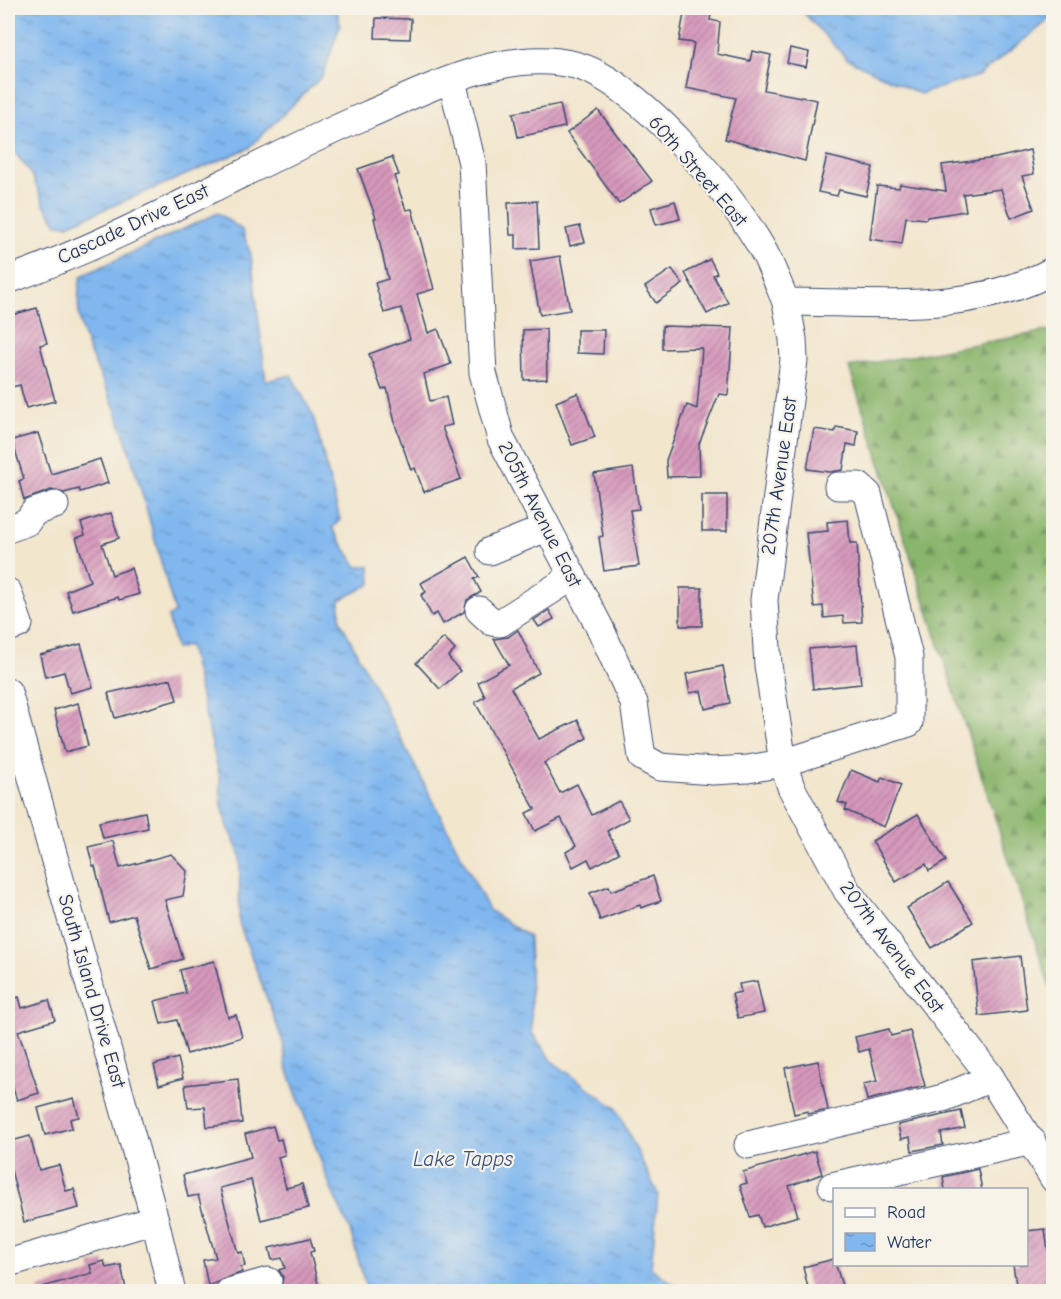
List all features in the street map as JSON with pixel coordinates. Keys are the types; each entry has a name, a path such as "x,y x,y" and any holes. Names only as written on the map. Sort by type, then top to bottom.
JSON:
{"street":[{"name":"60th Street East","path":"257,165 315,138 484,70 514,63 549,61 574,65 610,79 627,92 679,142 725,195 765,254 786,302"},
{"name":"205th Avenue East","path":"452,81 472,163 483,373 501,439 600,628 634,703 642,757 660,767 713,771 748,769 783,763"},
{"name":"Cascade Drive East","path":"8,280 93,244 257,165"},
{"path":"786,302 959,301 1008,290 1053,270"},
{"name":"207th Avenue East","path":"786,302 793,339 794,360 764,600 768,665 783,763 791,787 847,891 991,1078 1032,1141 1053,1179"},
{"path":"783,763 909,723 909,657 868,494 859,486 838,486"},
{"path":"8,530 27,522 34,512 55,505"},
{"path":"490,551 546,528"},
{"path":"478,610 492,622 500,623 572,577"},
{"path":"8,592 19,624 8,628"},
{"name":"South Island Drive East","path":"8,692 155,1220 172,1292"},
{"path":"748,1144 943,1098 991,1078"},
{"path":"832,1186 1032,1141"},
{"path":"8,1263 155,1220"},
{"path":"229,1292 268,1281"}],"green space":[{"path":"1054,330 1053,997 849,367"}],"water":[{"path":"8,8 337,8 340,26 323,75 249,148 68,225 57,224 45,206 31,173 8,144"},
{"path":"799,8 1053,8 1054,16 978,76 920,94 847,59"},
{"name":"Lake Tapps","path":"218,213 242,230 251,255 266,381 291,375 313,415 340,520 332,528 357,567 370,566 371,584 340,600 340,620 489,910 529,937 532,1033 553,1062 616,1108 658,1194 651,1268 684,1291 367,1291 350,1230 331,1189 286,1065 283,1042 239,923 240,855 227,824 221,801 220,778 189,645 176,649 168,617 175,612 140,488 117,414 82,331 79,314 78,296 81,276"}],"building":[{"path":"685,8 712,8 710,20 720,22 717,54 750,61 752,51 771,55 764,90 817,100 805,161 725,139 736,98 686,88 694,43 679,41"},
{"path":"376,18 411,19 410,39 375,38"},
{"path":"790,48 809,52 806,67 787,63"},
{"path":"560,104 565,127 518,137 513,113"},
{"path":"598,110 652,181 619,204 567,133"},
{"path":"1030,150 1034,174 1022,176 1034,209 1011,218 1001,189 963,194 966,211 926,219 906,217 902,244 870,239 877,186 899,188 900,184 946,191 942,165 996,158"},
{"path":"827,156 873,167 866,196 839,190 837,196 818,192"},
{"path":"392,157 399,175 394,176 406,210 412,209 434,289 417,294 428,333 438,329 451,364 424,374 430,401 446,397 452,425 442,427 461,479 424,492 415,468 411,470 396,427 387,388 382,390 369,354 410,339 401,308 384,313 375,283 388,279 374,218 376,218 358,169"},
{"path":"537,201 539,248 516,249 516,235 510,235 508,203"},
{"path":"675,201 680,219 656,225 651,208"},
{"path":"580,226 585,242 570,246 566,229"},
{"path":"560,256 570,310 540,315 530,261"},
{"path":"710,259 717,273 713,275 728,303 707,314 685,273"},
{"path":"672,269 683,284 656,303 645,287"},
{"path":"37,308 47,343 40,345 55,401 26,408 20,385 8,388 8,316"},
{"path":"662,326 733,328 728,395 719,394 699,444 700,476 667,477 666,460 687,405 697,409 702,348 662,349"},
{"path":"546,329 547,379 524,380 523,330"},
{"path":"577,330 604,330 603,354 577,353"},
{"path":"578,393 595,437 572,445 556,402"},
{"path":"836,427 858,431 856,446 847,444 843,470 830,472 807,469 814,429 835,432"},
{"path":"38,433 51,474 100,459 108,483 80,492 79,489 64,493 51,490 24,500 19,481 24,479 12,440"},
{"path":"633,468 639,509 630,510 639,566 604,571 599,537 603,536 594,474"},
{"path":"702,495 727,495 727,531 702,531"},
{"path":"111,513 119,538 102,544 112,575 131,568 139,594 119,600 118,597 73,611 66,591 90,581 76,538 85,535 81,523"},
{"path":"848,520 850,543 857,543 862,622 844,623 843,616 824,618 823,606 814,607 806,533 828,531 827,522"},
{"path":"468,557 479,577 474,579 481,592 467,600 464,612 443,624 437,613 432,616 421,595 426,592 421,583"},
{"path":"680,588 702,588 702,626 680,626"},
{"path":"549,610 554,619 539,627 534,620"},
{"path":"518,630 539,673 511,688 539,739 578,720 587,738 544,763 560,793 577,784 592,815 619,801 629,819 607,831 619,853 592,867 588,859 573,867 566,852 576,846 561,818 535,831 526,813 535,809 475,702 485,697 478,682 509,665 494,639 508,637"},
{"path":"444,638 455,650 448,657 460,671 440,689 416,663"},
{"path":"81,644 93,687 70,693 64,672 45,677 40,655"},
{"path":"857,645 861,684 813,689 809,649"},
{"path":"723,666 730,703 705,709 701,691 690,693 686,674"},
{"path":"171,679 177,700 115,718 108,693"},
{"path":"78,703 88,746 65,752 54,710"},
{"path":"851,770 880,782 882,777 901,785 884,827 845,810 847,805 838,802"},
{"path":"145,812 148,828 103,838 99,822"},
{"path":"918,814 946,861 929,871 926,864 896,882 872,841"},
{"path":"113,841 120,868 171,854 187,871 183,896 165,900 183,959 151,969 134,915 109,922 88,847"},
{"path":"653,876 661,901 641,908 640,905 600,920 590,893 609,886 611,891"},
{"path":"948,882 973,922 932,948 907,908"},
{"path":"1020,956 1027,1010 979,1016 973,962"},
{"path":"214,961 228,1017 236,1015 242,1037 187,1054 177,1020 161,1024 155,1001 186,993 180,970"},
{"path":"757,981 764,1013 738,1018 732,994 741,992 739,984"},
{"path":"19,997 22,1008 49,1000 55,1020 18,1031 39,1093 17,1100 8,1074 8,1000"},
{"path":"889,1029 891,1036 910,1031 925,1086 867,1100 863,1084 877,1081 869,1049 859,1052 855,1037"},
{"path":"178,1058 183,1078 159,1085 154,1065"},
{"path":"818,1061 828,1110 794,1114 785,1068"},
{"path":"238,1079 242,1123 207,1127 205,1107 188,1108 185,1085"},
{"path":"74,1098 79,1117 70,1119 72,1128 45,1135 38,1108"},
{"path":"961,1111 965,1128 941,1133 943,1145 912,1151 910,1137 901,1139 898,1125"},
{"path":"273,1126 277,1140 281,1139 285,1155 278,1157 286,1188 302,1184 308,1208 261,1220 251,1180 220,1188 238,1253 242,1252 245,1266 241,1267 242,1272 208,1286 203,1260 216,1258 198,1195 188,1197 183,1175 251,1157 245,1134"},
{"path":"30,1136 39,1170 59,1165 66,1191 74,1189 79,1208 24,1222 8,1158 8,1142"},
{"path":"815,1151 822,1174 789,1186 798,1216 762,1227 758,1215 750,1217 740,1185 747,1183 743,1172"},
{"path":"978,1169 982,1188 945,1188 943,1177"},
{"path":"1045,1229 1053,1287 1017,1292 1013,1266 1028,1266 1028,1231"},
{"path":"310,1238 314,1251 310,1252 320,1292 280,1292 283,1277 279,1270 285,1268 282,1258 272,1260 269,1248"},
{"path":"833,1259 833,1266 836,1266 844,1292 809,1292 803,1267"},
{"path":"104,1261 106,1268 121,1265 126,1289 116,1292 40,1292 39,1288 92,1273 90,1265"}]}
